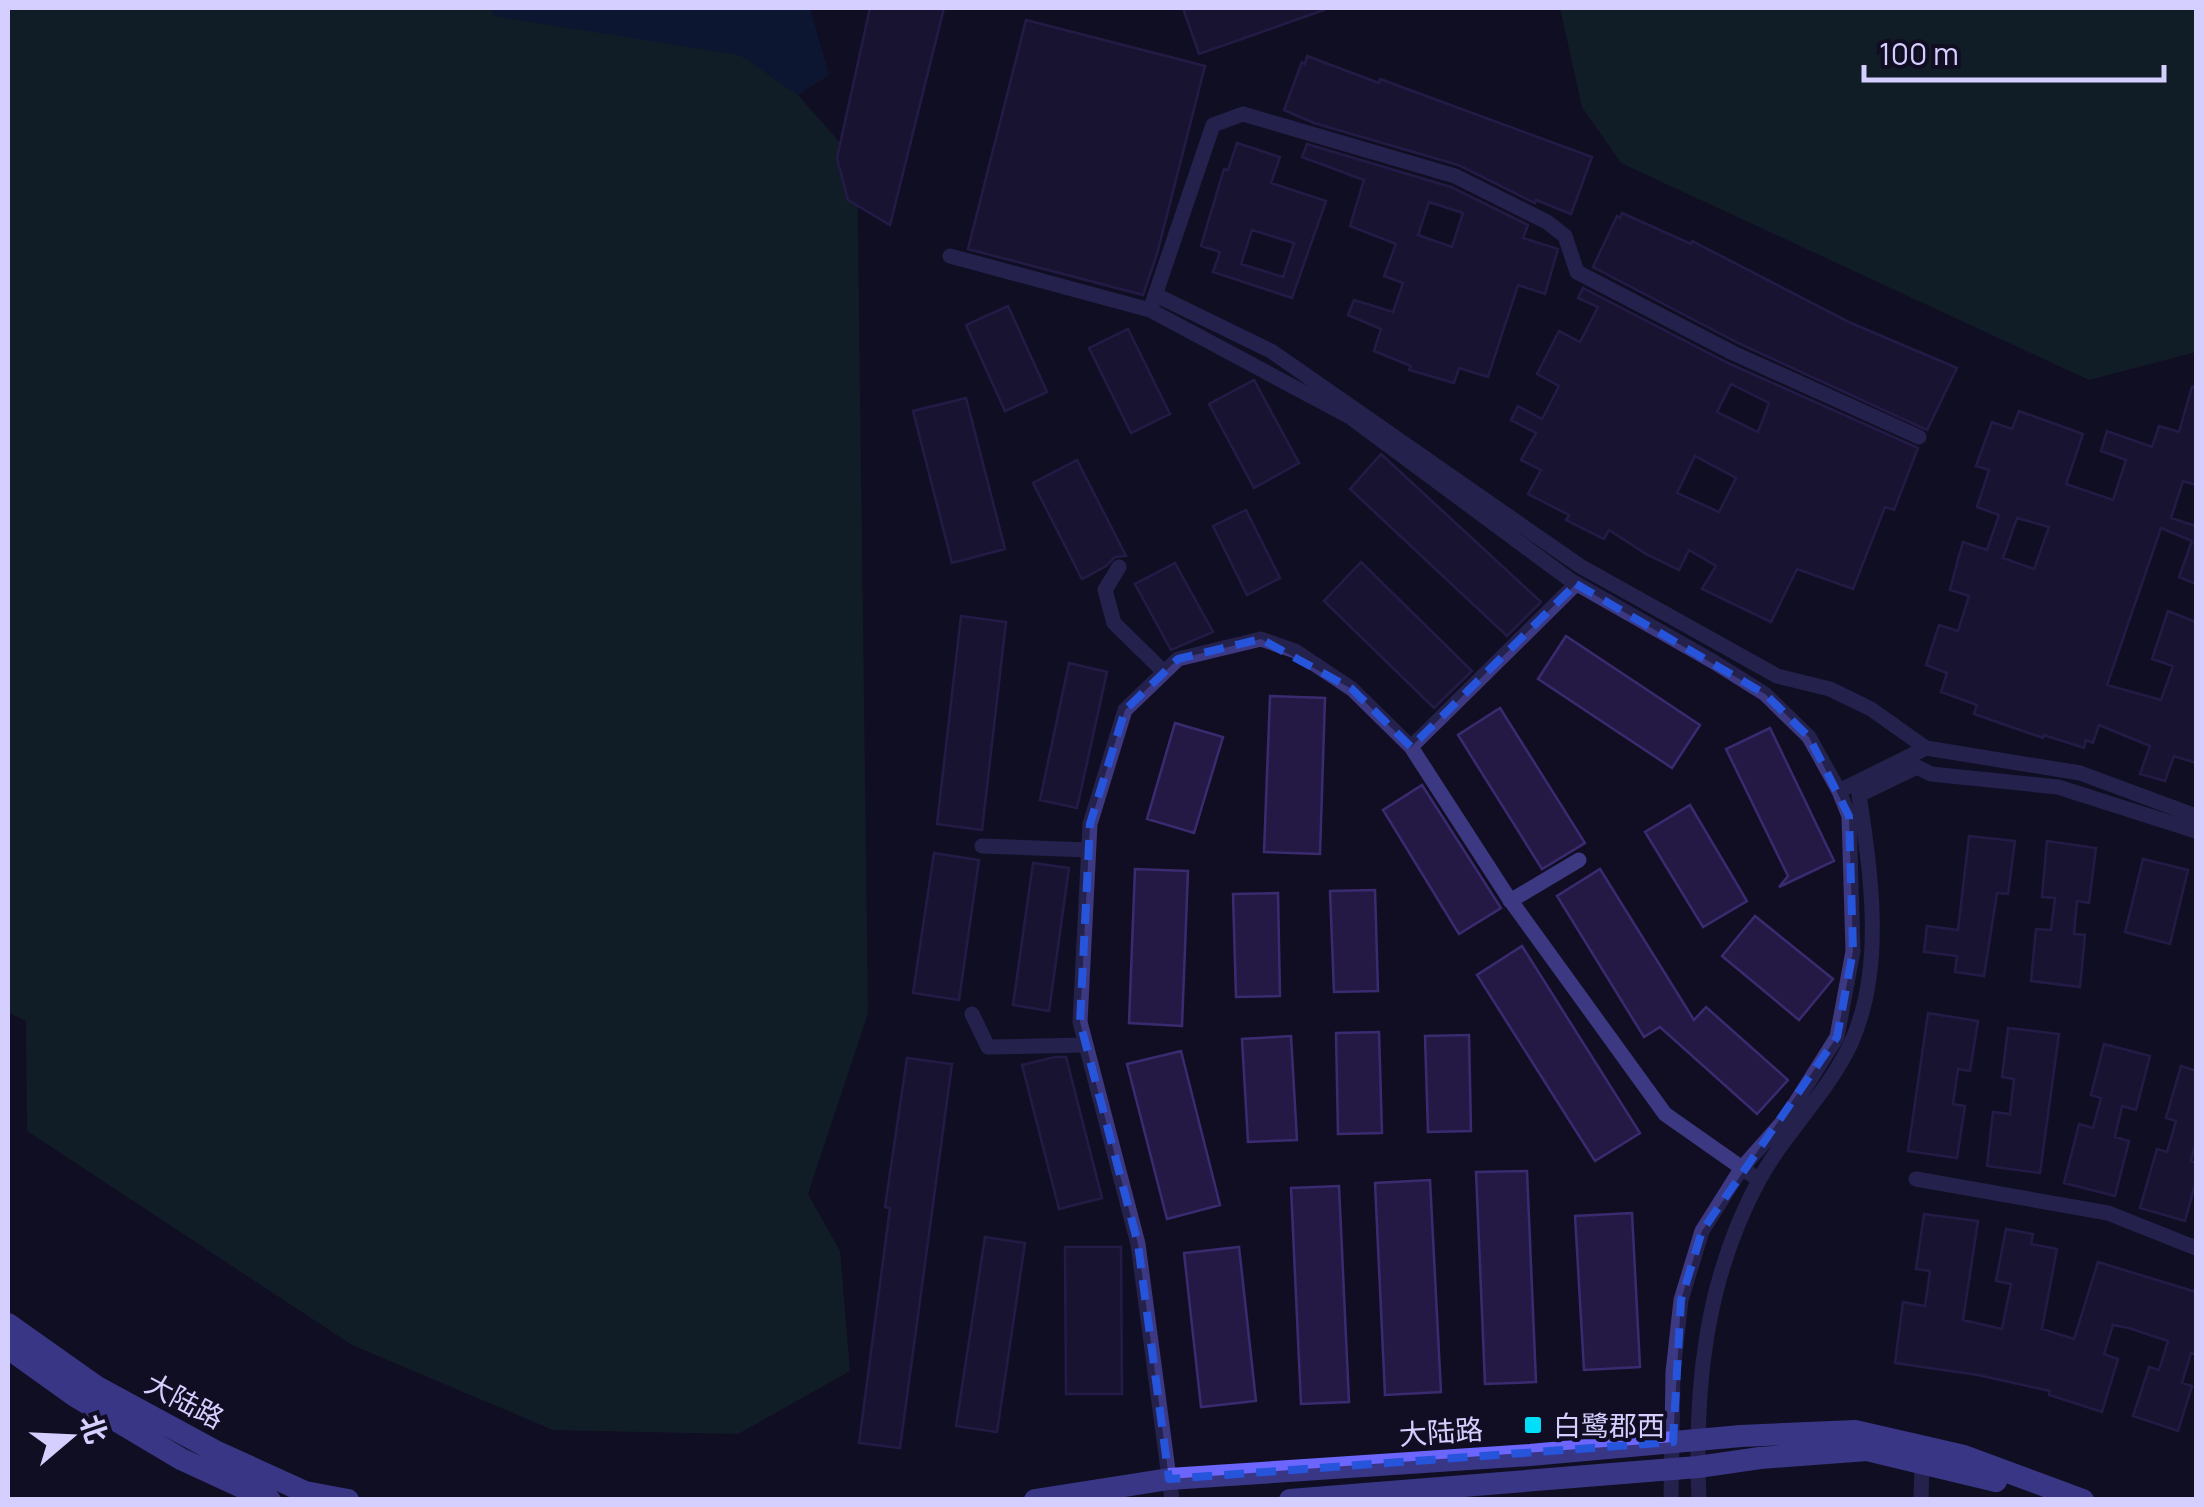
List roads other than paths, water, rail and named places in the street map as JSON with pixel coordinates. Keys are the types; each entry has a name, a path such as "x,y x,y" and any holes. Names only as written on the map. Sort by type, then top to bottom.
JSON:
{"main road":[{"name":"大陆路","path":"8,1324 97,1387 214,1451 305,1492 348,1500"},
{"name":"大陆路","path":"8,1348 75,1396 181,1459 270,1500"},
{"name":"大陆路","path":"1035,1500 1171,1489 1246,1476 1854,1430 1964,1456 2082,1500"},
{"name":"大陆路","path":"1290,1500 1698,1468 1760,1458 1867,1450 1999,1482 2042,1500"}],"street":[{"path":"1153,302 1212,125 1243,114 1455,176 1547,222 1564,236 1577,272 1733,353 1919,437"},
{"path":"950,256 1153,302 1270,351 1580,566 1777,676 1830,689 1871,709 1926,748 2080,773 2196,816"},
{"path":"1153,302 1350,417 1576,584 1765,694 1809,737 1839,791 1849,816 1853,935 1837,1037 1786,1118 1742,1169 1702,1231 1681,1300 1673,1372 1671,1500"},
{"path":"1119,567 1106,590 1114,623 1164,672"},
{"path":"1411,747 1576,584"},
{"path":"1171,1489 1138,1244 1080,1022 1090,824 1125,710 1178,659 1261,638 1295,652 1352,689 1411,747 1510,901 1665,1114 1759,1180"},
{"path":"1839,791 1926,748"},
{"path":"1699,1500 1700,1372 1710,1304 1730,1244 1759,1180 1852,1042 1864,998 1874,892 1859,794 1917,768 1931,774 2058,787 2196,831"},
{"path":"982,846 1088,850"},
{"path":"1510,901 1580,860"},
{"path":"972,1014 988,1047 1086,1045"},
{"path":"1916,1179 2108,1213 2196,1248"},
{"path":"1921,1500 1922,1464"}],"water":[{"path":"491,8 810,8 829,75 798,95 740,55 494,16"}],"place":[{"name":"白鹭郡西","path":"1533,1425"}]}
